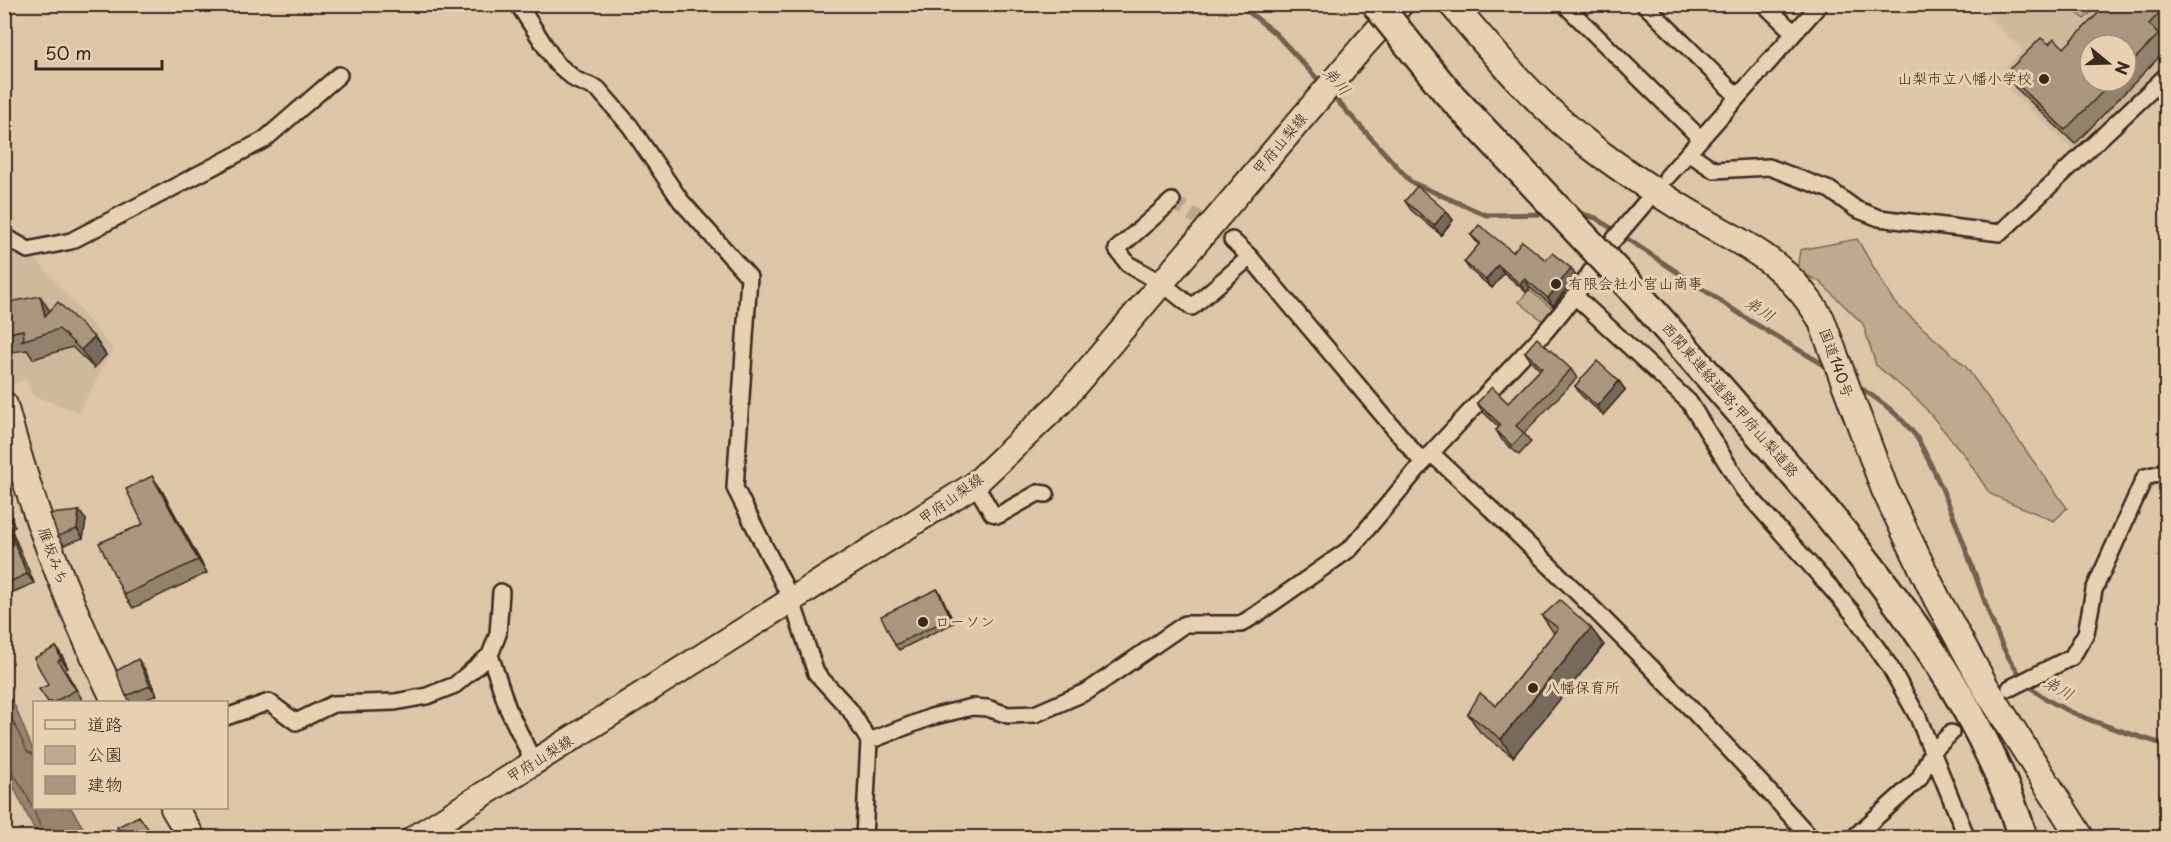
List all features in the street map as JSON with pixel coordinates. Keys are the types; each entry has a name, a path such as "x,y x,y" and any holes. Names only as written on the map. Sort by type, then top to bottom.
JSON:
{"highway":[{"name":"西関東連絡道路;甲府山梨道路","path":"1376,4 1446,92 1628,284 1825,510 1885,583 1924,637 1960,694 1987,747 2023,837"},
{"name":"国道140号","path":"1452,4 1513,76 1551,113 1593,148 1679,206 1775,263 1792,279 1821,319 1860,430 1910,545 1962,645 2009,726 2060,800 2081,837"},
{"name":"雁坂みち","path":"4,405 20,463 74,612 116,701"},
{"path":"175,809 192,837"}],"main road":[{"name":"甲府山梨線","path":"414,837 975,484 1060,403 1401,4"}],"street":[{"path":"518,4 556,63 576,81 598,89 630,126 681,201 749,277 735,488 792,601 816,673 850,710 869,741 864,837"},
{"path":"1564,4 1699,138"},
{"path":"1644,4 1737,96"},
{"path":"1764,4 1794,33"},
{"path":"1667,177 1699,138 1820,4"},
{"path":"4,236 28,250 71,241 185,179 264,140 339,75"},
{"path":"1689,153 1714,170 1769,167 1830,190 1856,209 1879,218 2000,233 2166,76"},
{"path":"1172,201 1117,249 1128,264 1163,284 1192,307 1250,257"},
{"path":"869,741 931,717 972,707 987,708 1008,715 1035,714 1088,691 1185,624 1241,624 1352,548 1427,458 1575,296 1605,250 1645,203"},
{"path":"1232,240 1250,257 1427,458 1534,546 1722,740 1811,837"},
{"path":"1575,296 1689,402 1743,489 1817,570 1858,621 1890,667 1918,717 1967,837"},
{"path":"2010,688 2072,657 2086,633 2094,590 2145,477 2166,472"},
{"path":"975,484 992,513 999,515 1038,493 1046,494"},
{"path":"228,716 269,702 296,722 333,704 395,702 427,696 455,685 490,655 498,634 501,592"},
{"path":"490,655 508,709 534,763"},
{"path":"1853,837 1918,779 1932,752 1951,733"}],"shaded area":[{"name":"山梨市立八幡小学校","path":"1975,5 2166,5 2166,68 2077,154 1996,77 2023,50"},
{"path":"5,240 28,250 113,349 79,412 33,396 26,380 9,386 5,371"}],"green space":[{"path":"2069,5 2099,5 2084,19"},
{"path":"1857,239 1894,302 1966,367 2067,508 2054,521 1990,494 1965,456 1921,403 1876,365 1863,324 1820,282 1797,270 1800,250"},
{"path":"1529,290 1553,309 1543,321 1519,302"}],"water":[{"path":"4,692 14,704 33,751 33,809 72,809 89,837 38,837 5,769"}],"building":[{"path":"2107,4 2166,4 2149,24 2159,34 2138,56 2138,33 2079,33"},
{"path":"2078,34 2078,93 2101,93 2065,130 2006,73 2041,38 2049,44 2054,38 2064,48"},
{"path":"1417,186 1446,211 1434,226 1405,201"},
{"path":"1479,225 1513,252 1522,241 1546,260 1552,253 1571,268 1548,298 1525,279 1520,284 1498,265 1486,280 1464,262 1480,243 1471,235"},
{"path":"40,296 45,316 58,302 94,337 81,350 59,329 21,341 24,338 23,330 4,334 4,303"},
{"path":"1537,338 1571,369 1516,426 1524,433 1512,446 1496,430 1501,425 1477,403 1492,387 1508,403 1542,368 1525,352"},
{"path":"1597,361 1619,381 1597,406 1575,386"},
{"path":"152,476 198,560 124,595 99,543 143,524 126,489"},
{"path":"4,509 9,518 5,520 27,574 5,584"},
{"path":"79,511 77,529 58,536 50,514"},
{"path":"937,589 951,618 895,645 881,616"},
{"path":"1560,600 1591,628 1501,739 1468,714 1480,693 1496,706 1558,628 1542,616"},
{"path":"56,647 61,659 58,661 76,690 56,701 47,701 39,689 48,685 34,658"},
{"path":"138,659 150,686 126,696 116,671"},
{"path":"139,816 154,837 123,837 117,827"}],"waterway":[{"name":"弟川","path":"1239,4 1276,34 1323,85"},
{"name":"弟川","path":"1331,94 1411,182 1486,215 1549,214"},
{"name":"弟川","path":"1576,212 1596,218 1752,322 1831,369"},
{"name":"弟川","path":"1856,385 1895,414 1909,427 1919,441 1953,514 1998,637 2024,680 2033,689 2060,707 2116,729 2166,745"}],"tunnel":[{"path":"1172,201 1232,240"}],"place":[{"name":"山梨市立八幡小学校","path":"2044,79"},
{"name":"有限会社小宮山商事","path":"1556,284"},
{"name":"ローソン","path":"923,622"},
{"name":"八幡保育所","path":"1533,688"}]}
